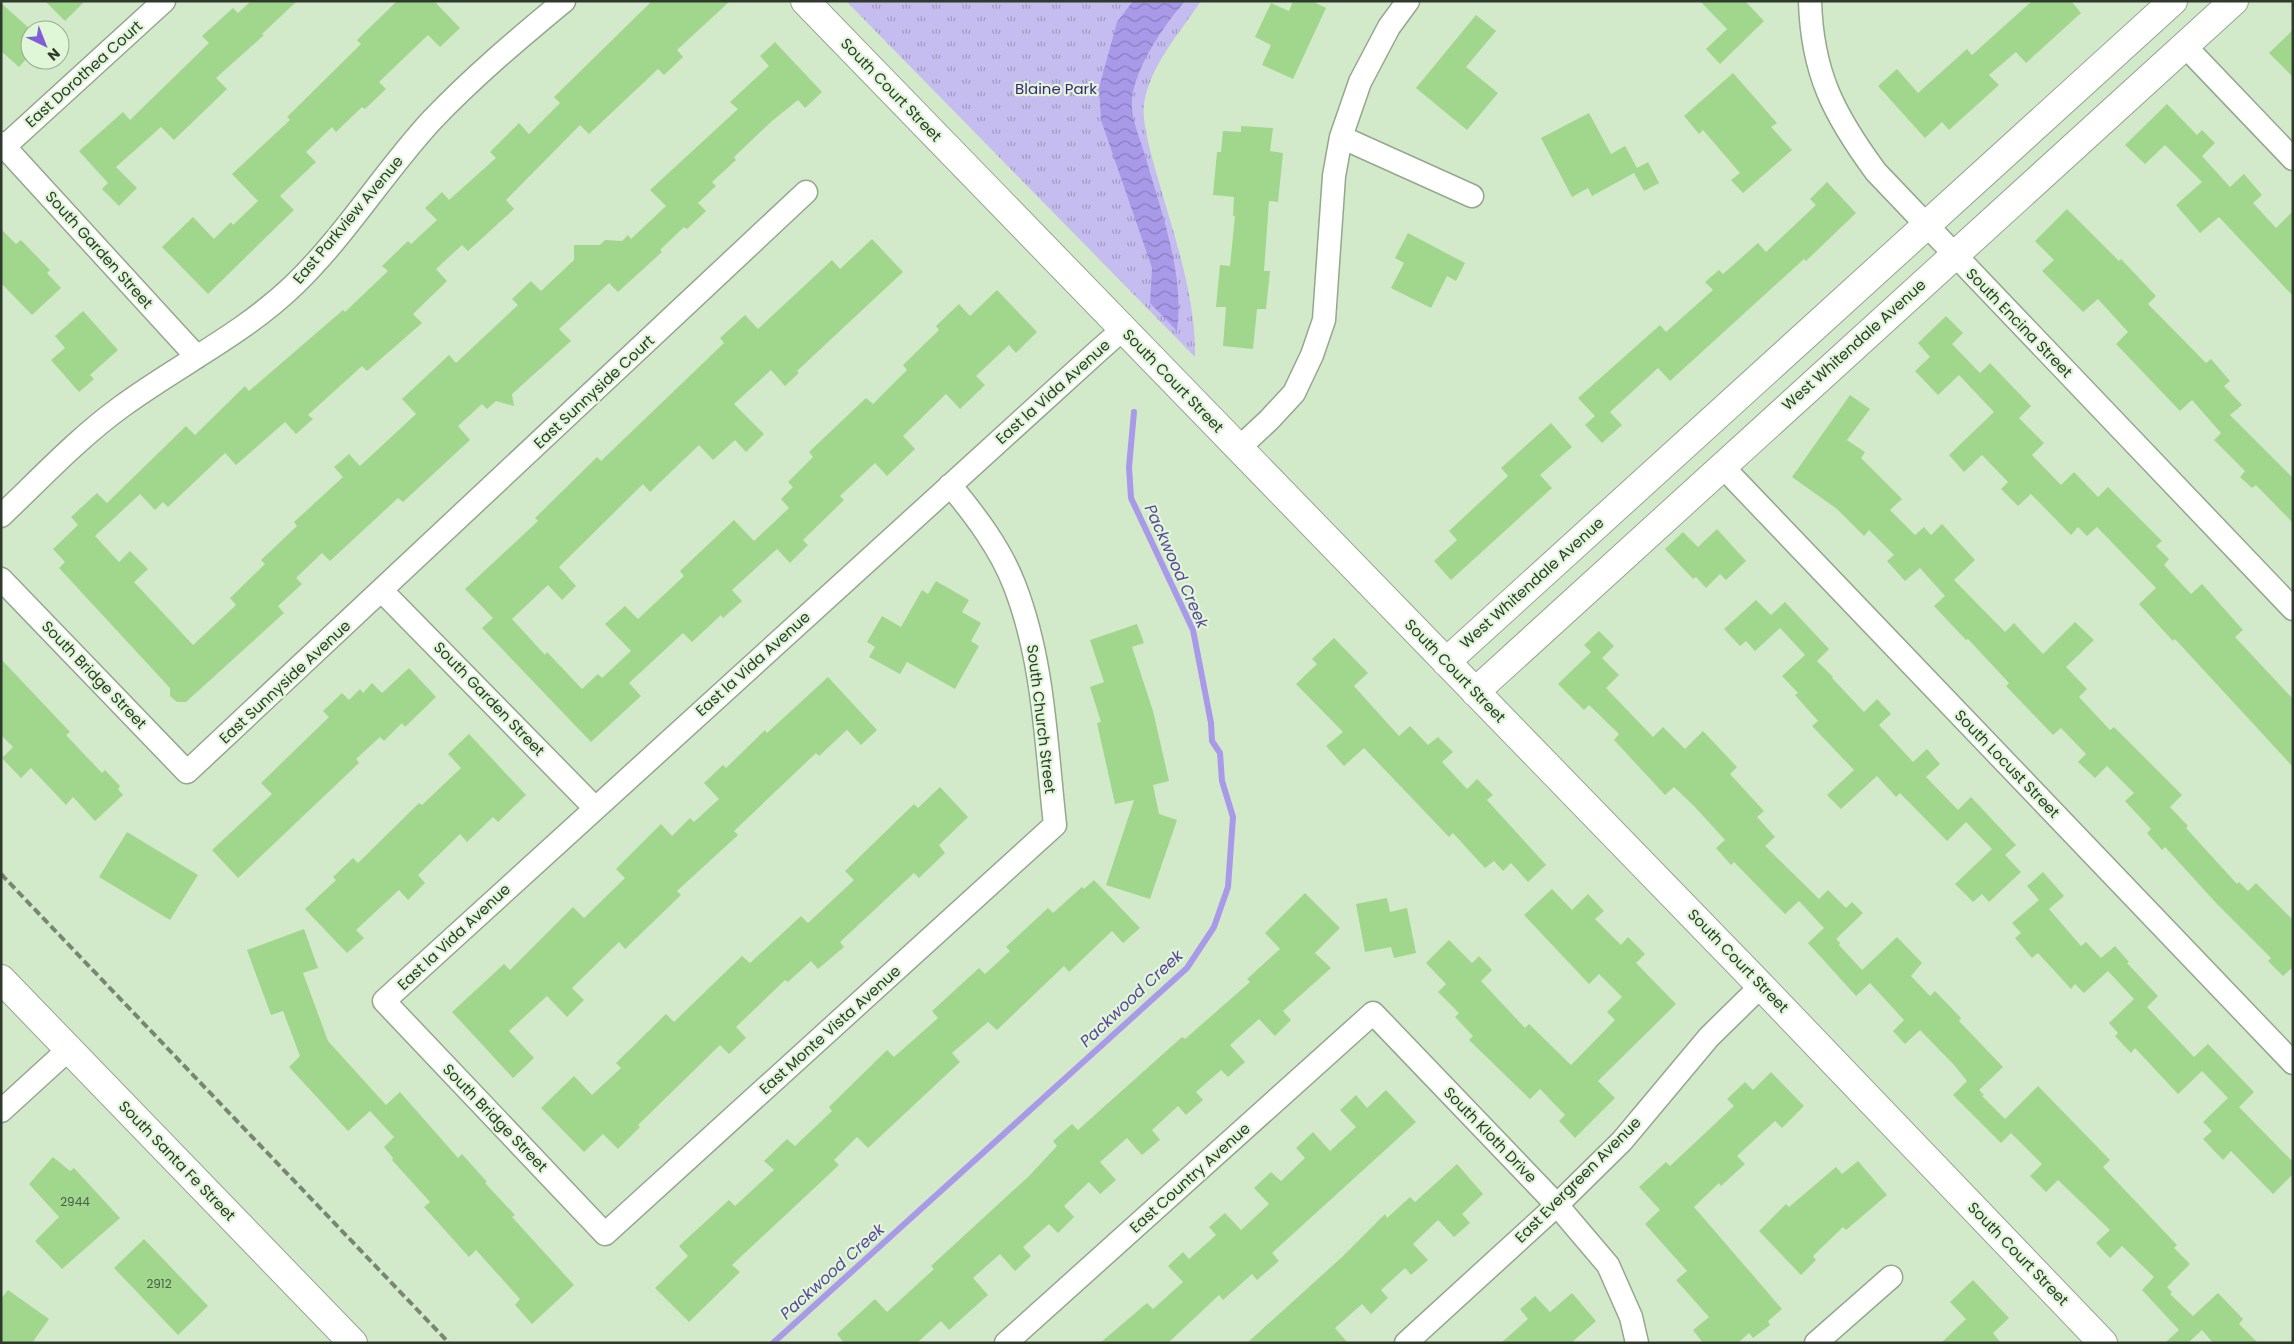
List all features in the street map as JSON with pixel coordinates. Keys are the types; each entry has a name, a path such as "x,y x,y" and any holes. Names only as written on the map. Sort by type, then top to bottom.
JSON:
{"street":[{"name":"East Dorothea Court","path":"3,145 164,1"},
{"name":"East Parkview Avenue","path":"1,516 80,441 120,407 262,313 294,285 322,256 432,120 467,85 564,1"},
{"name":"South Court Street","path":"805,1 1761,986 2103,1343"},
{"path":"1239,448 1294,393 1312,355 1324,320 1334,176 1341,137 1360,82 1389,27 1408,1"},
{"name":"South Encina Street","path":"1810,1 1815,53 1829,98 1843,124 1876,172 2293,609"},
{"name":"West Whitendale Avenue","path":"1446,662 2173,1"},
{"name":"West Whitendale Avenue","path":"1475,692 1953,254 2234,1"},
{"path":"2185,46 2293,159"},
{"path":"1341,137 1472,196"},
{"name":"South Garden Street","path":"3,145 197,357"},
{"name":"East Sunnyside Court","path":"382,591 806,192"},
{"name":"East la Vida Avenue","path":"384,1001 1123,329"},
{"name":"South Locust Street","path":"1722,466 2293,1063"},
{"name":"South Church Street","path":"950,485 970,509 992,541 1014,582 1027,621 1039,676 1055,825"},
{"name":"South Bridge Street","path":"1,579 187,772"},
{"name":"South Garden Street","path":"382,591 595,808"},
{"name":"East Sunnyside Avenue","path":"187,772 382,591"},
{"name":"East Monte Vista Avenue","path":"605,1234 1055,825"},
{"name":"South Santa Fe Street","path":"1,979 353,1343"},
{"name":"East Evergreen Avenue","path":"1406,1343 1557,1205 1622,1141 1709,1037 1761,986"},
{"name":"South Bridge Street","path":"384,1001 605,1234"},
{"name":"South Kloth Drive","path":"1374,1013 1557,1205 1608,1265 1631,1317 1637,1343"},
{"name":"East Country Avenue","path":"1006,1343 1374,1013"},
{"path":"1,1111 69,1049"},
{"path":"1816,1343 1891,1277"}],"green space":[{"name":"Blaine Park","path":"846,1 1201,1 1159,63 1152,76 1144,104 1144,121 1151,154 1178,247 1188,290 1192,312 1195,357"}],"water":[{"path":"1133,1 1185,1 1167,23 1142,66 1136,81 1132,108 1135,125 1170,241 1179,309 1177,331 1150,303 1152,268 1101,120 1099,88 1117,22"}],"building":[{"path":"45,1 85,1 66,20"},
{"path":"251,1 297,1 262,34 264,35 216,78 227,89 174,140 161,127 116,167 137,188 119,206 102,189 108,183 79,151 123,112 130,120 209,43 202,36 233,8 238,13"},
{"path":"397,1 434,1 460,28 440,47 428,35 379,82 386,89 365,109 362,107 336,132 332,127 306,152 316,162 280,196 294,210 208,294 162,247 193,217 214,239 231,222 233,225 258,201 232,174 290,120 287,117 361,44 357,40"},
{"path":"652,1 730,1 677,50 683,57 664,75 658,69 589,134 580,125 506,200 514,209 468,251 462,245 436,269 447,281 413,314 422,323 367,371 362,366 308,415 313,419 296,434 285,422 236,465 225,453 168,507 163,502 155,510 140,494 95,536 119,562 130,551 148,569 134,582 193,645 236,605 230,598 265,564 261,560 297,526 294,522 343,477 334,467 349,454 360,466 416,414 402,399 449,355 456,363 518,305 512,299 531,281 541,291 574,260 574,245 600,245 605,240 622,241 628,235 631,239 666,206 650,190 738,109 730,102 769,66 760,56 775,42 822,92 805,108 798,100 772,121 734,157 736,160 712,182 716,186 698,203 706,211 687,229 684,227 660,250 662,252 618,292 609,283 559,329 571,341 512,394 514,406 496,401 487,409 482,404 458,426 470,440 403,502 398,498 330,561 322,553 296,578 302,584 278,606 284,613 186,702 177,702 170,696 170,688 59,568 65,562 53,549 78,525 71,517 97,493 107,503 186,426 195,435 245,386 249,391 343,310 345,312 388,271 382,266 408,241 411,244 437,220 425,208 442,192 449,200 496,158 490,152 519,123 529,134 560,103 554,97"},
{"path":"1293,1 1312,1 1326,8 1293,79 1262,65 1271,45 1255,37 1271,3 1289,11"},
{"path":"1700,1 1745,1 1764,21 1720,64 1706,49 1727,29"},
{"path":"2032,1 2071,1 2081,13 2026,63 2016,52 1989,75 1999,85 1949,130 1942,122 1925,138 1878,86 1897,69 1918,93 1967,49 1972,55"},
{"path":"1,3 20,20 20,66 1,51"},
{"path":"1476,15 1496,31 1466,67 1498,93 1467,130 1416,88"},
{"path":"2293,30 2293,77 2269,53"},
{"path":"1733,73 1777,123 1771,127 1792,150 1743,193 1731,180 1740,173 1703,130 1699,134 1684,116"},
{"path":"2167,104 2197,135 2202,130 2215,143 2202,156 2230,187 2244,174 2262,195 2253,203 2276,228 2293,211 2293,296 2219,217 2200,233 2176,205 2202,182 2165,145 2145,164 2125,145"},
{"path":"1589,113 1611,154 1625,146 1637,168 1648,162 1659,183 1644,191 1634,173 1592,196 1588,188 1572,197 1541,138"},
{"path":"1241,126 1273,128 1270,151 1283,153 1278,202 1269,201 1264,271 1270,271 1266,309 1257,309 1253,349 1223,346 1226,307 1216,307 1220,265 1230,266 1235,216 1233,216 1234,197 1213,195 1217,152 1221,152 1223,131 1241,132"},
{"path":"1827,182 1856,213 1806,261 1804,259 1670,381 1658,368 1610,412 1622,425 1602,443 1585,425 1595,416 1578,398 1660,325 1666,332 1713,290 1705,282 1719,270 1723,274 1758,243 1766,252 1816,205 1810,199"},
{"path":"2067,209 2119,261 2121,259 2156,296 2148,304 2206,363 2211,359 2230,381 2224,386 2242,405 2230,415 2293,478 2293,523 2256,485 2252,488 2240,477 2245,471 2214,440 2221,433 2192,400 2180,411 2116,344 2128,332 2098,299 2083,312 2042,271 2054,260 2035,241"},
{"path":"1,229 16,244 21,240 50,270 47,273 61,288 32,315 1,283"},
{"path":"1408,233 1465,263 1456,281 1447,276 1431,308 1391,288 1404,263 1395,258"},
{"path":"872,239 903,272 797,371 799,373 785,386 771,370 734,404 764,434 746,452 735,440 713,460 699,445 650,492 643,484 559,567 576,586 562,600 548,585 512,619 545,655 547,652 582,689 598,674 602,678 631,651 605,624 625,606 638,619 684,576 680,571 734,520 754,541 789,508 781,499 793,487 788,482 813,457 809,452 866,398 873,404 907,370 903,365 939,330 936,326 959,304 970,316 997,290 1037,332 1016,353 1009,345 976,376 985,385 960,409 946,394 903,436 915,449 887,476 875,463 840,496 844,500 803,540 808,545 790,563 777,549 732,590 742,601 723,618 721,615 692,642 683,633 629,683 641,696 591,742 482,628 493,618 465,589 538,521 535,518 597,457 601,461 724,343 720,338 745,315 758,329 832,260 840,269"},
{"path":"83,311 118,350 90,375 94,379 79,392 51,360 65,348 55,336"},
{"path":"1946,316 1963,333 1952,344 1980,373 1990,363 2031,406 2019,418 2044,443 2032,455 2061,485 2074,472 2098,497 2108,487 2162,541 2156,546 2169,559 2164,565 2191,594 2202,584 2243,630 2235,637 2293,699 2293,767 2175,639 2173,641 2139,604 2156,588 2097,527 2087,536 2078,527 2071,535 2031,494 2018,506 2001,489 2008,482 1982,455 1964,472 1949,455 1994,412 1959,375 1938,395 1915,371 1930,357 1918,343"},
{"path":"1850,395 1870,409 1847,440 1865,452 1861,458 1902,499 1890,510 1915,535 1924,527 1931,535 1942,524 1975,560 1954,580 2005,632 2014,623 2043,654 2075,622 2094,640 2066,667 2087,689 2079,697 2110,730 2114,727 2182,795 2170,807 2188,826 2186,828 2237,884 2239,882 2248,891 2256,883 2293,920 2293,967 2283,976 2268,961 2271,958 2217,904 2165,847 2162,850 2147,833 2151,829 2125,801 2134,793 2107,766 2095,778 2078,762 2086,754 2061,728 2053,735 2006,686 2009,683 1934,606 1945,596 1920,568 1905,581 1887,561 1894,555 1869,530 1864,536 1837,509 1792,477"},
{"path":"1551,423 1572,447 1540,475 1552,488 1451,580 1434,561 1457,540 1449,531 1508,476 1501,468"},
{"path":"1717,529 1746,561 1726,580 1720,574 1706,588 1696,577 1693,579 1665,549 1683,532 1698,547"},
{"path":"936,581 969,600 962,612 981,623 971,641 979,646 955,689 907,662 900,674 869,657 875,647 867,642 882,616 901,627 922,590 928,594"},
{"path":"1756,600 1771,615 1785,602 1829,649 1817,661 1864,712 1877,699 1891,714 1879,725 1913,762 1927,749 1940,764 1926,777 1958,810 1971,797 2016,845 2005,855 2021,872 1989,902 1982,894 1973,902 1955,884 1992,849 1966,822 1947,841 1900,793 1896,797 1877,776 1841,809 1827,795 1854,770 1812,726 1818,721 1795,695 1798,693 1782,676 1805,655 1780,628 1755,651 1746,641 1740,646 1724,629"},
{"path":"1137,624 1144,643 1132,647 1153,711 1169,781 1153,785 1159,814 1177,820 1150,899 1106,885 1134,800 1115,804 1097,723 1101,722 1090,687 1104,682 1090,640"},
{"path":"1599,631 1614,646 1602,658 1619,675 1606,688 1653,737 1663,727 1685,749 1703,731 1737,767 1730,774 1764,811 1757,817 1775,837 1765,846 1819,899 1828,890 1846,908 1852,902 1863,913 1836,939 1840,943 1839,945 1862,970 1897,937 1922,963 1911,976 1930,996 1935,991 1961,1018 1959,1021 2003,1067 1979,1090 1984,1095 1982,1096 2005,1119 2038,1086 2110,1160 2103,1167 2177,1245 2174,1248 2190,1264 2167,1287 2172,1292 2170,1294 2193,1316 2218,1293 2243,1319 2239,1324 2258,1343 2213,1343 2202,1330 2188,1343 2166,1342 2179,1330 2142,1290 2154,1277 2122,1246 2110,1258 2096,1243 2110,1230 2058,1180 2046,1192 2030,1176 2042,1164 2011,1133 2001,1143 1953,1095 1967,1081 1954,1065 1920,1030 1905,1044 1893,1031 1904,1020 1870,983 1856,996 1808,943 1824,928 1799,901 1785,914 1734,862 1731,865 1716,848 1725,840 1695,807 1674,787 1665,795 1614,740 1619,734 1589,705 1584,710 1558,684 1591,652 1584,645"},
{"path":"1334,638 1368,673 1354,686 1399,736 1410,726 1428,745 1438,737 1453,752 1442,762 1467,789 1477,779 1493,795 1487,800 1546,865 1528,882 1511,863 1503,871 1494,861 1485,868 1453,833 1449,837 1364,748 1344,766 1326,746 1343,732 1296,684 1317,664 1312,659"},
{"path":"1,659 70,732 66,735 102,773 105,770 120,786 118,789 123,795 95,821 73,797 66,805 31,768 21,778 2,758 13,747 1,735"},
{"path":"409,668 436,697 405,727 402,723 384,741 380,737 356,759 359,763 238,878 212,850 272,794 261,783 329,717 323,711 342,693 349,700 360,689 363,693 372,683 382,693"},
{"path":"828,677 877,730 861,745 847,730 819,756 816,753 734,831 738,835 677,891 681,895 625,949 619,942 572,988 584,1000 567,1017 547,996 509,1031 534,1058 513,1078 452,1012 504,964 510,970 573,907 584,918 625,878 616,869 661,824 672,836 690,818 694,822 719,799 704,783 723,765 726,768 765,730 767,733"},
{"path":"469,734 526,795 498,822 493,817 467,842 460,834 418,875 425,883 408,900 399,890 356,930 364,938 347,953 305,909 336,880 333,877 353,858 358,863 419,803 422,805 461,768 448,754"},
{"path":"940,787 968,817 939,845 945,853 919,878 914,873 840,942 844,947 818,969 811,961 788,982 785,980 736,1027 746,1038 729,1054 720,1045 638,1125 640,1127 618,1149 603,1134 584,1152 541,1108 574,1076 592,1095 621,1068 616,1063 666,1014 674,1022 742,956 750,963 801,916 808,923 854,880 845,871 914,804 918,808"},
{"path":"127,832 198,875 170,920 99,877"},
{"path":"2043,872 2064,896 2049,909 2081,946 2086,942 2101,958 2115,946 2129,962 2127,963 2158,996 2147,1007 2194,1057 2208,1044 2254,1092 2239,1107 2293,1162 2293,1174 2273,1194 2231,1151 2223,1160 2203,1139 2212,1131 2203,1122 2228,1098 2202,1071 2178,1094 2135,1048 2131,1053 2115,1036 2118,1033 2109,1023 2134,999 2108,971 2084,993 2075,984 2071,989 2038,953 2032,958 2015,938 2021,933 2012,923 2039,900 2027,886"},
{"path":"1094,880 1140,928 1123,943 1112,931 1069,972 1064,966 997,1030 988,1022 952,1053 960,1062 868,1148 857,1137 834,1160 839,1165 732,1265 740,1272 689,1322 655,1288 688,1256 679,1246 729,1200 735,1206 774,1170 764,1161 787,1139 795,1146 832,1111 829,1107 887,1050 894,1057 938,1018 932,1011 979,968 985,974 1010,951 1006,947 1048,908 1053,913 1082,887 1084,889"},
{"path":"1552,889 1572,910 1588,894 1604,911 1595,919 1621,945 1628,937 1645,954 1636,963 1676,1004 1598,1081 1615,1098 1575,1138 1559,1121 1565,1115 1540,1089 1530,1099 1469,1040 1473,1036 1455,1017 1459,1013 1438,992 1446,984 1426,963 1449,940 1472,963 1479,956 1492,970 1481,981 1525,1028 1529,1024 1571,1065 1615,1020 1607,1012 1622,997 1599,974 1589,984 1524,915"},
{"path":"1305,893 1340,928 1315,953 1331,968 1283,1011 1291,1020 1275,1036 1259,1019 1230,1045 1245,1062 1228,1077 1221,1070 1196,1092 1203,1100 1186,1115 1178,1106 1152,1130 1160,1140 1142,1155 1127,1138 1100,1162 1116,1180 1100,1194 1089,1182 1064,1206 1074,1217 1058,1233 1049,1224 1023,1247 1031,1256 1015,1271 1000,1254 973,1278 988,1295 949,1330 941,1321 917,1343 844,1343 837,1334 875,1299 887,1312 934,1269 931,1266 1029,1176 1057,1146 1053,1141 1072,1124 1078,1130 1182,1037 1185,1039 1250,982 1247,979 1280,949 1265,933"},
{"path":"1387,898 1390,912 1407,908 1416,953 1394,958 1391,947 1365,952 1356,904"},
{"path":"304,929 318,968 303,973 328,1041 386,1105 400,1092 458,1158 462,1154 487,1182 485,1183 515,1215 512,1217 574,1285 532,1324 515,1305 520,1299 476,1250 469,1257 424,1207 430,1202 392,1160 393,1158 384,1147 394,1137 370,1111 348,1131 289,1067 300,1056 283,1011 271,1015 247,950"},
{"path":"1771,1072 1804,1106 1782,1128 1775,1121 1737,1156 1745,1164 1721,1186 1719,1183 1694,1207 1782,1309 1768,1321 1770,1325 1753,1338 1749,1333 1738,1343 1703,1343 1693,1330 1709,1317 1676,1280 1687,1271 1645,1224 1660,1210 1639,1187 1666,1162 1670,1166 1734,1106 1727,1099 1745,1082 1753,1090"},
{"path":"1386,1090 1416,1122 1272,1253 1279,1261 1257,1280 1252,1274 1223,1300 1219,1295 1168,1343 1100,1343 1147,1303 1153,1309 1183,1282 1168,1266 1183,1252 1189,1259 1216,1235 1209,1227 1225,1213 1241,1230 1269,1204 1254,1188 1271,1172 1281,1181 1305,1158 1296,1148 1313,1132 1330,1151 1356,1127 1340,1110 1356,1095 1367,1108"},
{"path":"53,1157 70,1171 74,1168 120,1218 62,1269 35,1241 59,1217 29,1184"},
{"path":"1858,1161 1887,1195 1846,1230 1843,1227 1813,1256 1816,1260 1801,1275 1759,1231 1786,1204 1789,1207 1836,1167 1842,1174"},
{"path":"1457,1164 1483,1194 1462,1214 1470,1223 1454,1237 1438,1220 1413,1244 1428,1260 1411,1275 1405,1268 1381,1290 1388,1298 1371,1314 1362,1304 1335,1328 1348,1343 1247,1343 1342,1257 1385,1214 1387,1218 1410,1197 1415,1202"},
{"path":"144,1239 208,1306 178,1335 114,1268"},
{"path":"1973,1280 2009,1318 1993,1333 2001,1343 1941,1343 1966,1319 1950,1302"},
{"path":"8,1290 49,1319 32,1343 1,1343 1,1299"},
{"path":"1572,1293 1596,1321 1571,1343 1501,1343 1528,1319 1520,1309 1535,1296 1550,1312"}],"waterway":[{"name":"Packwood Creek","path":"773,1343 1187,968 1214,927 1228,887 1233,817 1222,781 1220,753 1212,741 1211,723 1193,630 1131,498 1129,467 1134,412"}],"railway":[{"path":"1,874 449,1343"}]}
